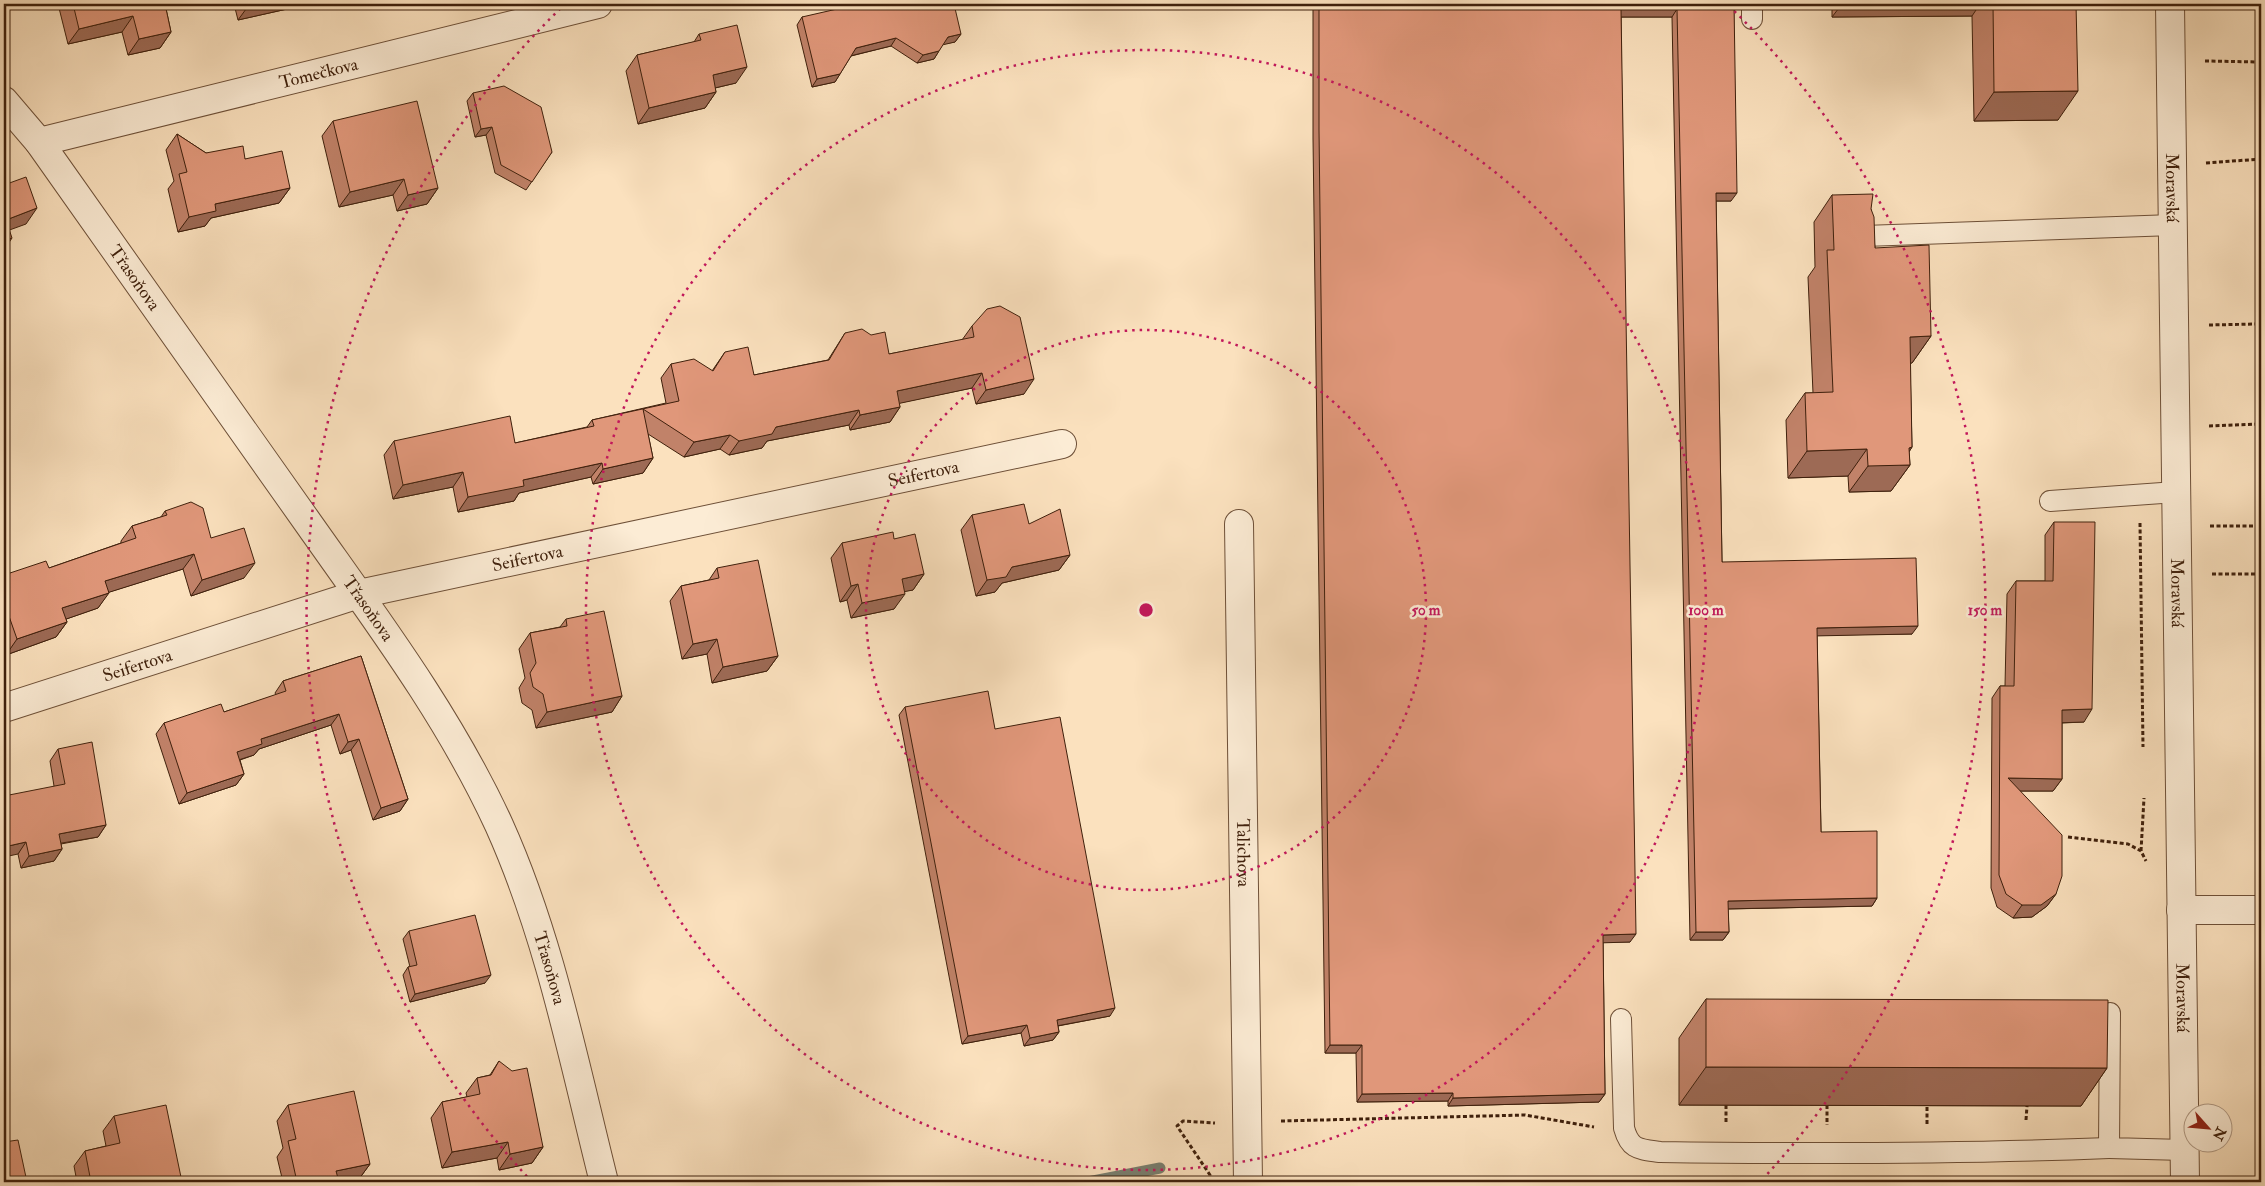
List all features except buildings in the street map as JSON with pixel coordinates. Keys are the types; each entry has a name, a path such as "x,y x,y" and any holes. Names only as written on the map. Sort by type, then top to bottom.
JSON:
{"street":[{"name":"Tomečkova","path":"39,142 598,4"},
{"name":"Moravská","path":"2170,4 2183,1104"},
{"name":"Třasoňova","path":"4,101 39,142 358,594 440,715 474,773 500,827 534,915 560,1008 604,1182"},
{"name":"Seifertova","path":"4,708 358,594 1062,444"},
{"name":"Talichova","path":"1239,524 1248,1182"},
{"path":"2181,910 2261,910"},
{"name":"Moravská","path":"2184,1154 2185,1182"}],"lane":[{"path":"1864,236 2173,225"},
{"path":"2050,501 2176,492"},
{"path":"2109,1148 2110,1013"},
{"path":"1621,1019 1624,1128 1628,1141 1638,1149 1660,1152 2015,1152 2109,1148 2182,1150"}],"path":[{"path":"2205,61 2261,62"},
{"path":"2206,163 2261,159"},
{"path":"2209,325 2257,324"},
{"path":"2209,426 2258,424"},
{"path":"2139,495 2144,754"},
{"path":"2210,526 2259,526"},
{"path":"2212,574 2261,574"},
{"path":"2144,791 2141,851 2146,867"},
{"path":"2068,837 2118,842 2128,844 2141,851"},
{"path":"1210,1182 1210,1175 1177,1126 1183,1122 1247,1124 1309,1120 1525,1115 1598,1127 1624,1128"}],"waterway":[{"path":"1088,1182 1160,1168"}]}
